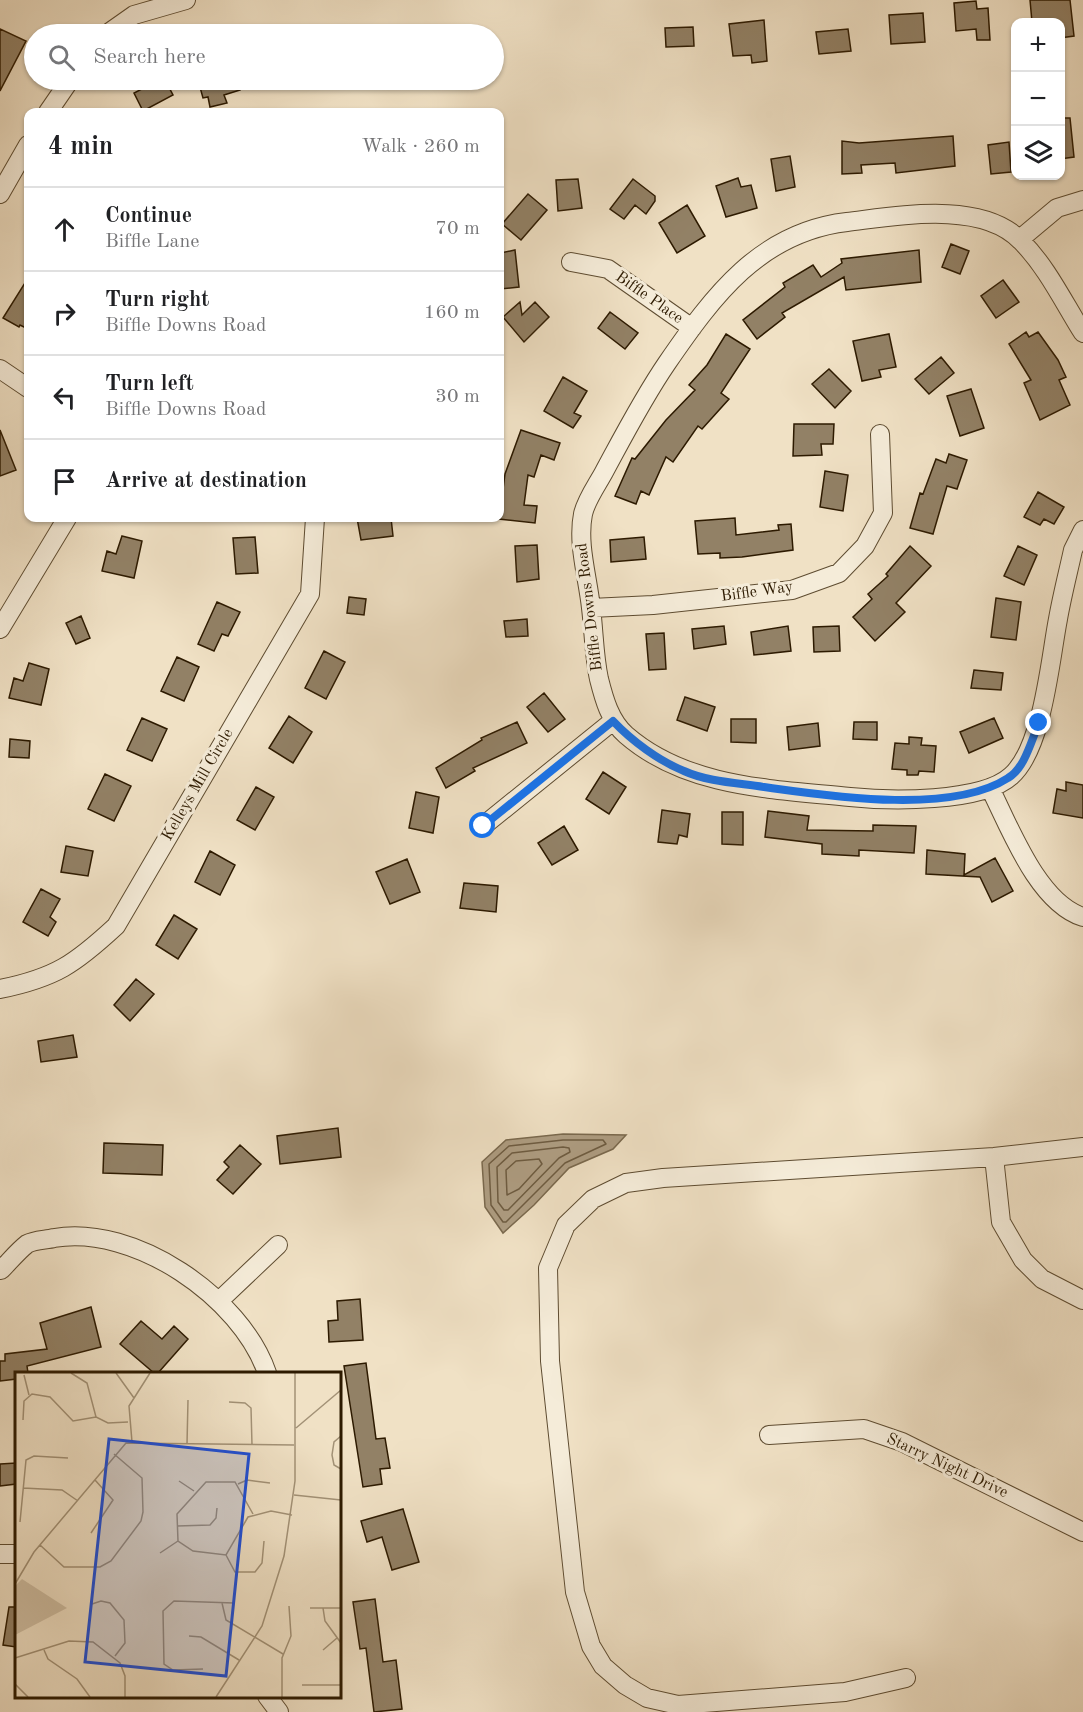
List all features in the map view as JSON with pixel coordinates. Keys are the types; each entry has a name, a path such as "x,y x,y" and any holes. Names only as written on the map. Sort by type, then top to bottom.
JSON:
{"street":[{"path":"121,24 134,15 186,0"},
{"path":"56,108 65,90"},
{"path":"0,194 24,152"},
{"path":"1020,239 1057,208 1083,200"},
{"name":"Biffle Downs Road","path":"1083,333 1040,265 1020,239 995,223 964,215 900,216 828,224 772,246 730,280 692,328 647,392 583,511 582,537 598,677 613,721 628,736 684,771 729,782 878,800 947,797 990,788 1010,777 1023,762 1039,723 1071,560 1083,530"},
{"name":"Biffle Place","path":"571,262 608,269 692,328"},
{"path":"0,369 24,385"},
{"name":"Biffle Way","path":"591,608 653,605 792,590 839,573 865,546 883,513 880,434"},
{"path":"0,629 65,522"},
{"name":"Kelleys Mill Circle","path":"0,989 35,982 79,960 116,926 310,594 315,522"},
{"path":"483,826 613,721"},
{"path":"990,788 1027,859 1051,896 1070,913 1083,917"},
{"path":"906,1678 845,1692 678,1705 647,1698 603,1666 591,1646 575,1592 550,1361 548,1268 566,1225 593,1199 626,1183 663,1178 994,1158 1083,1147"},
{"path":"994,1158 1001,1222 1023,1260 1042,1279 1083,1300"},
{"path":"1,1270 29,1243 68,1236 94,1237 137,1248 175,1269 220,1300 243,1331 266,1372"},
{"path":"220,1300 278,1245"},
{"name":"Starry Night Drive","path":"769,1435 864,1429 902,1442 1083,1532"},
{"path":"268,1697 279,1712"}],"water":[{"path":"563,1134 626,1135 613,1149 569,1168 534,1205 503,1233 485,1207 482,1162 506,1140"}],"building":[{"path":"1030,0 1070,0 1074,36 1065,37 1065,18 1032,18"},
{"path":"976,1 977,9 988,8 990,40 977,40 976,29 956,31 954,3"},
{"path":"923,13 925,42 891,44 889,15"},
{"path":"764,20 767,61 752,63 751,55 733,56 729,24"},
{"path":"693,27 694,46 666,47 665,28"},
{"path":"0,29 24,40 24,45 0,91"},
{"path":"848,29 851,51 819,54 816,32"},
{"path":"140,90 170,90 173,95 149,108 142,108 134,93"},
{"path":"201,90 240,90 224,95 227,103 210,107 208,97 203,98"},
{"path":"1065,118 1070,118 1074,157 1065,158"},
{"path":"953,136 955,166 896,173 895,163 861,165 862,173 842,174 842,141 859,143"},
{"path":"1009,142 1011,172 991,174 988,145"},
{"path":"790,156 795,187 776,191 771,159"},
{"path":"738,178 741,187 751,185 757,208 726,217 716,186"},
{"path":"578,179 582,208 558,211 556,180"},
{"path":"633,179 655,196 655,201 646,214 635,205 624,219 610,209"},
{"path":"528,194 547,210 521,240 504,226 504,222"},
{"path":"687,205 705,236 677,253 659,223"},
{"path":"951,244 969,251 960,274 942,267"},
{"path":"515,250 519,287 504,289 504,252"},
{"path":"919,250 921,282 846,290 844,277 782,313 785,317 757,339 743,320 785,287 783,283 813,265 821,277 842,263 841,259"},
{"path":"1003,280 1019,302 996,318 981,296"},
{"path":"24,284 24,327 20,325 19,327 3,318"},
{"path":"520,302 522,315 535,302 549,317 524,342 504,316"},
{"path":"610,312 638,333 625,349 598,328"},
{"path":"1026,332 1029,337 1038,332 1058,360 1066,377 1059,380 1070,405 1040,420 1024,383 1031,380 1009,344"},
{"path":"726,334 750,349 721,393 729,399 702,429 698,426 673,462 666,457 649,495 641,491 636,504 615,496 632,458 635,459 666,420 695,390 689,385 707,365"},
{"path":"889,334 896,367 879,370 881,377 862,381 853,341"},
{"path":"941,357 954,373 929,394 915,379"},
{"path":"829,369 851,391 835,408 812,384"},
{"path":"563,377 587,391 574,413 581,416 573,428 544,411"},
{"path":"971,389 984,428 960,436 947,396"},
{"path":"794,424 834,424 833,444 821,444 822,455 793,456"},
{"path":"0,430 16,470 0,476"},
{"path":"521,430 560,443 554,460 541,455 534,477 528,475 524,505 537,506 535,523 504,520 505,474"},
{"path":"949,454 967,460 957,489 947,486 933,534 910,528 920,493 923,494 936,459 946,463"},
{"path":"825,471 848,475 843,511 820,507"},
{"path":"1038,492 1064,507 1054,524 1044,519 1040,525 1024,517"},
{"path":"735,518 736,535 779,530 778,525 791,524 793,550 720,558 720,553 698,554 695,521"},
{"path":"358,522 391,522 393,536 361,540"},
{"path":"122,536 142,541 134,578 102,571 107,551 116,554"},
{"path":"255,537 258,573 236,574 233,538"},
{"path":"644,537 646,559 611,562 610,540"},
{"path":"537,545 539,579 517,582 515,546"},
{"path":"910,546 931,566 896,603 905,612 875,641 853,617 872,599 868,594 888,576 886,574"},
{"path":"1018,546 1037,555 1024,585 1004,576"},
{"path":"349,597 366,599 364,615 347,613"},
{"path":"996,598 1021,602 1016,640 991,637"},
{"path":"217,602 240,612 228,636 222,634 214,651 198,644"},
{"path":"81,616 90,638 76,644 66,623"},
{"path":"527,619 528,636 506,637 504,621"},
{"path":"724,626 726,644 694,649 692,629"},
{"path":"788,626 791,651 754,655 751,632"},
{"path":"839,626 840,651 814,652 813,627"},
{"path":"664,633 666,669 649,670 646,634"},
{"path":"324,651 345,662 326,699 305,688"},
{"path":"177,657 199,667 184,701 161,691"},
{"path":"29,663 49,669 41,705 9,698 14,678 23,681"},
{"path":"974,670 1003,673 1001,690 971,688"},
{"path":"544,693 565,719 548,732 527,707"},
{"path":"685,697 715,707 707,731 677,720"},
{"path":"289,716 312,732 293,763 269,748"},
{"path":"142,718 167,729 152,761 127,750"},
{"path":"994,718 1003,738 969,753 960,732"},
{"path":"731,719 756,719 756,743 731,742"},
{"path":"517,722 527,743 473,768 475,771 446,788 436,768 482,740 481,738"},
{"path":"854,722 877,722 877,740 853,739"},
{"path":"818,723 820,746 789,750 787,727"},
{"path":"909,737 922,738 921,745 936,746 934,772 919,771 918,775 907,775 907,770 892,769 895,743 909,744"},
{"path":"10,739 30,741 29,758 9,757"},
{"path":"603,772 626,787 609,814 586,799"},
{"path":"105,774 131,786 114,821 88,809"},
{"path":"1066,782 1083,785 1083,818 1053,813 1057,789 1066,791"},
{"path":"256,787 274,797 255,830 237,820"},
{"path":"416,792 439,797 433,833 409,828"},
{"path":"662,810 690,814 687,837 679,835 677,844 658,842"},
{"path":"768,811 809,816 807,830 873,831 873,825 916,826 914,853 859,850 859,856 822,854 822,844 765,837"},
{"path":"722,812 743,812 743,845 722,844"},
{"path":"564,826 578,850 552,865 538,843"},
{"path":"66,846 93,851 88,876 61,872"},
{"path":"927,850 965,854 964,875 995,858 1013,891 992,902 980,877 926,874"},
{"path":"210,851 235,865 220,895 195,882"},
{"path":"407,859 420,892 390,904 376,872"},
{"path":"464,883 498,886 496,912 460,908"},
{"path":"41,889 60,899 50,917 56,922 48,936 23,922"},
{"path":"174,915 197,929 178,959 156,945"},
{"path":"136,979 154,994 130,1021 114,1005"},
{"path":"73,1035 77,1057 41,1062 38,1041"},
{"path":"338,1128 341,1157 280,1164 277,1136"},
{"path":"104,1143 163,1145 162,1175 103,1173"},
{"path":"240,1145 261,1164 233,1194 217,1180 229,1167 224,1162"},
{"path":"360,1299 363,1340 329,1342 328,1321 338,1320 337,1301"},
{"path":"91,1307 101,1347 27,1366 28,1372 15,1372 15,1379 0,1381 0,1361 5,1361 5,1354 47,1349 40,1323"},
{"path":"141,1321 162,1339 174,1326 188,1339 159,1372 153,1372 120,1344"},
{"path":"366,1363 376,1439 385,1438 390,1468 380,1469 382,1484 363,1487 344,1366"},
{"path":"15,1463 15,1484 0,1486 0,1464"},
{"path":"403,1509 419,1562 392,1570 382,1537 367,1542 361,1521"},
{"path":"375,1599 383,1662 396,1660 402,1709 374,1712 366,1648 360,1649 353,1602"},
{"path":"9,1607 15,1607 15,1647 3,1645"}],"route":[{"path":"483,826 613,721 628,736 684,771 729,782 878,800 947,797 990,788 1010,777 1023,762 1039,723"}]}
